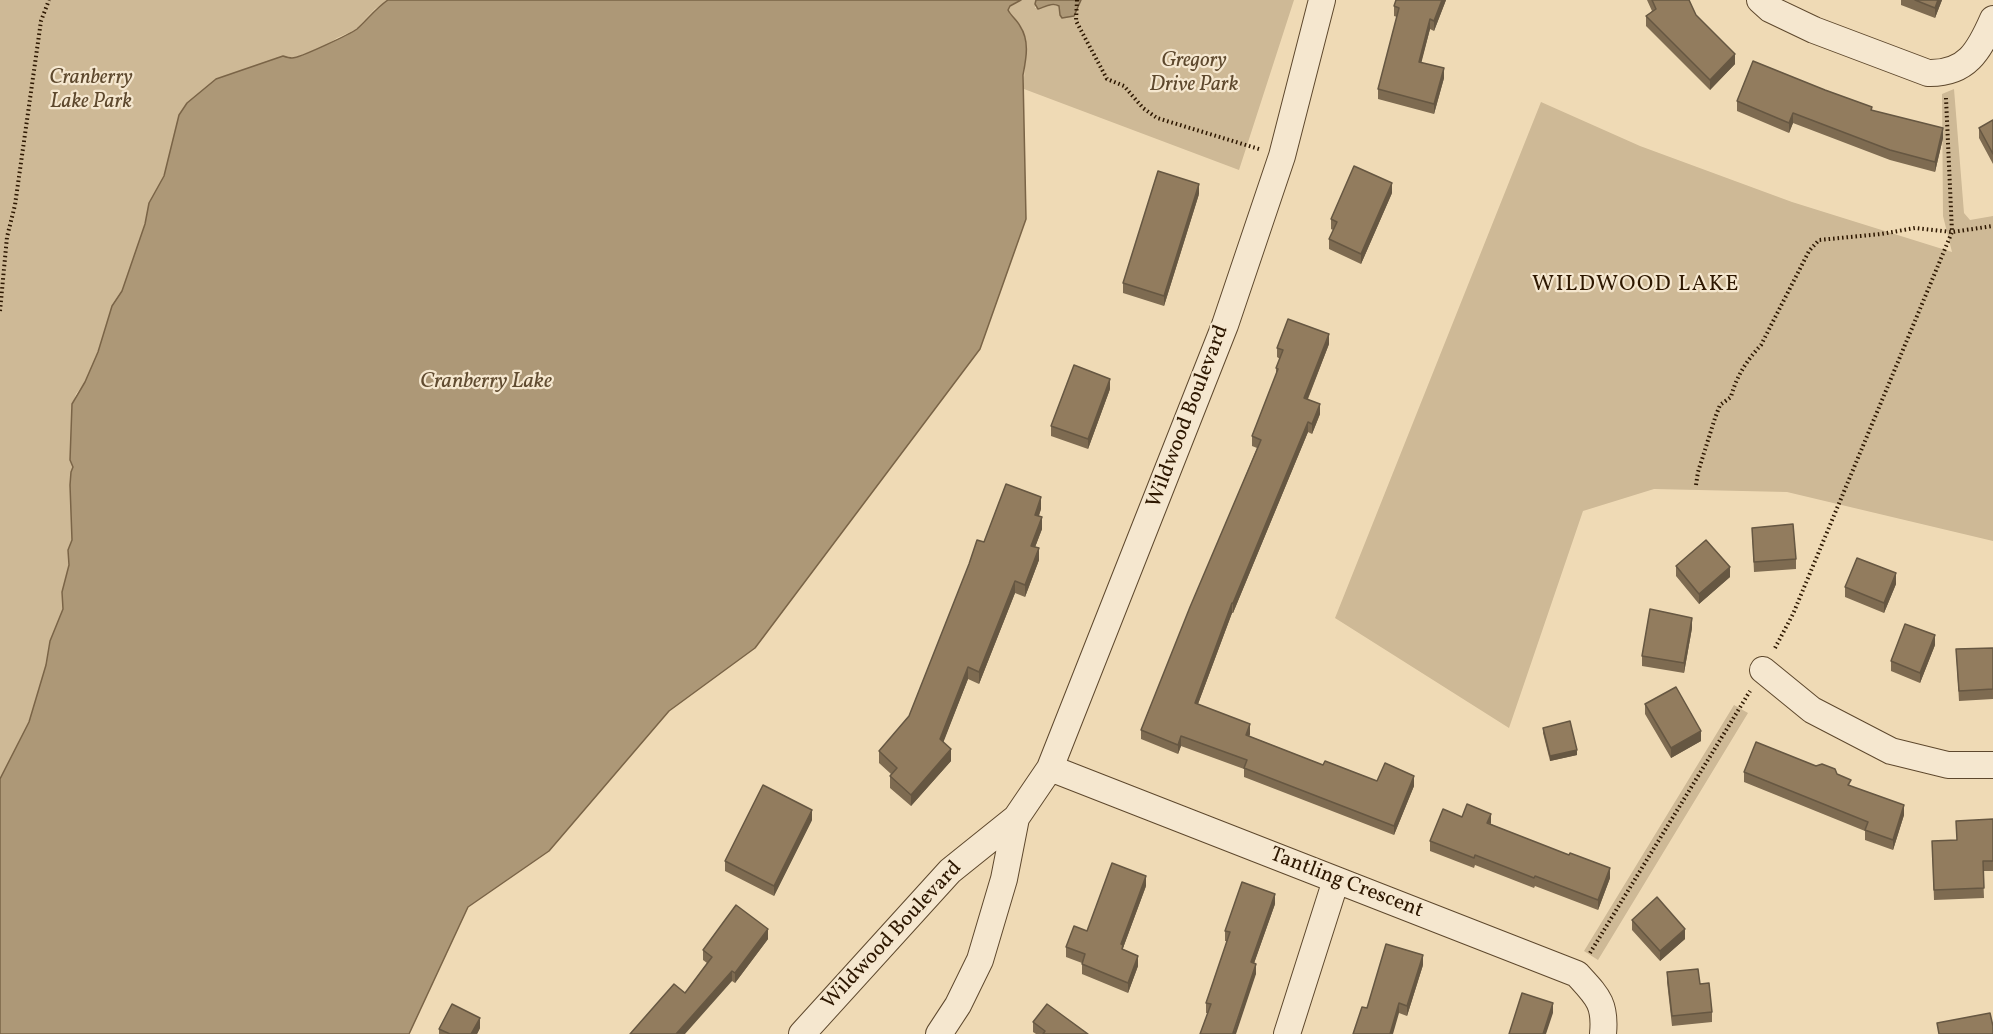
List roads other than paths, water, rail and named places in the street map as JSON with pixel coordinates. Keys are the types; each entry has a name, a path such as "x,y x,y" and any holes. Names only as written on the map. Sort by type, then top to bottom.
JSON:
{"street":[{"name":"Wildwood Boulevard","path":"802,1034 950,871 1016,818 1050,768 1225,325 1282,156 1322,0"},
{"path":"1760,0 1770,9 1824,34 1928,73 1945,74 1967,63 1982,42 1993,20"},
{"path":"1763,670 1812,710 1891,751 1948,765 1993,765"},
{"name":"Tantling Crescent","path":"1050,768 1577,974 1596,995 1605,1015 1603,1034"},
{"name":"Wildwood Boulevard","path":"939,1034 958,1005 980,960 1004,879 1016,818"},
{"path":"1287,1034 1336,880"}],"water":[{"name":"Cranberry Lake","path":"388,0 1021,0 1010,6 1008,10 1019,24 1026,44 1023,75 1026,219 980,349 755,648 669,711 549,851 468,907 409,1034 0,1034 0,779 29,722 46,665 50,641 63,609 62,592 69,565 68,550 72,540 70,485 73,467 70,460 72,404 98,352 112,306 122,291 145,224 149,203 164,176 179,115 187,103 216,79 283,56 297,57 345,36 357,29"},
{"path":"1036,0 1081,0 1074,16 1062,18 1059,6 1051,5 1038,9 1035,4"}],"district":[{"name":"WILDWOOD LAKE","path":"1636,286"}],"park label":[{"name":"Gregory Drive Park","path":"1194,74"},
{"name":"Cranberry Lake Park","path":"91,91"}]}
